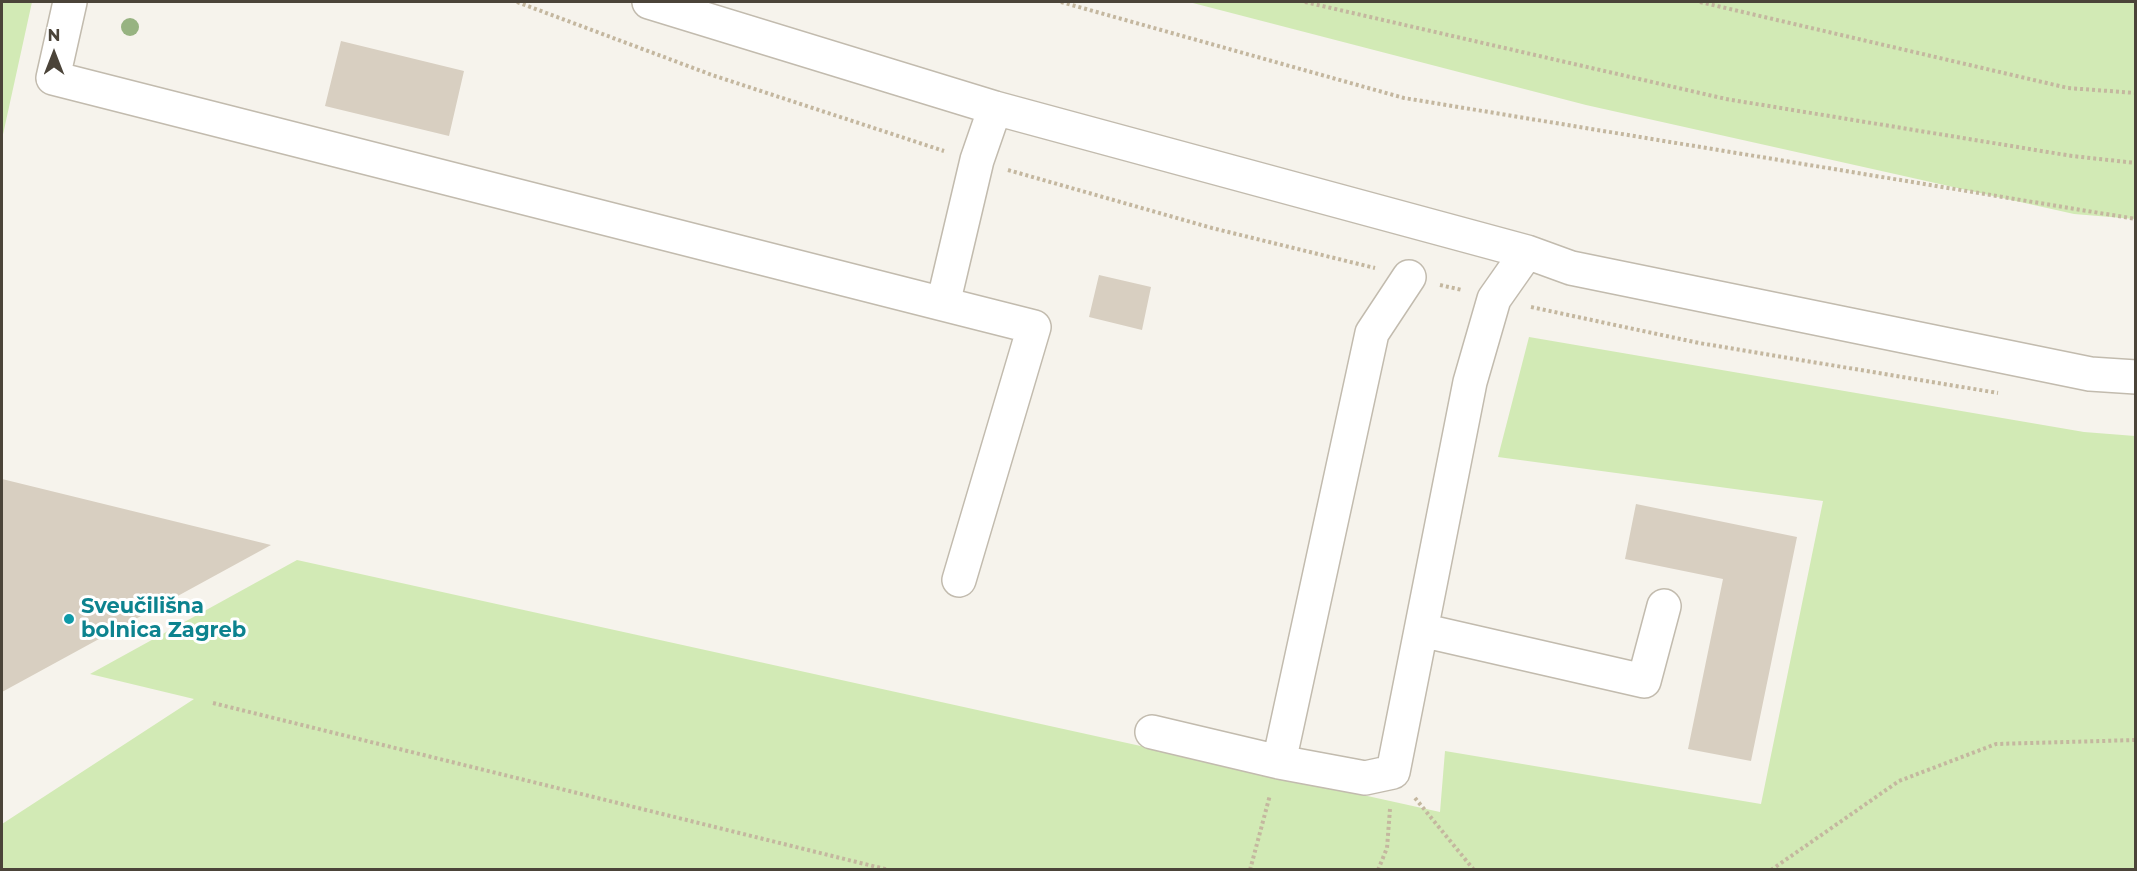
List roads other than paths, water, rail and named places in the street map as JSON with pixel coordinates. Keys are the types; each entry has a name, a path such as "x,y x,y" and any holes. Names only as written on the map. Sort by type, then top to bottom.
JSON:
{"street":[{"path":"70,2 53,78 1034,327 960,580"},
{"path":"649,2 995,108 1527,252 1570,267 2090,374 2136,377"},
{"path":"943,304 977,160 995,108"},
{"path":"1152,732 1279,762 1365,778 1393,772 1470,382 1494,298 1527,252"},
{"path":"1279,762 1372,333 1409,277"},
{"path":"1421,630 1644,681 1664,606"}],"place":[{"name":"Sveučilišna bolnica Zagreb","path":"69,619"}]}
